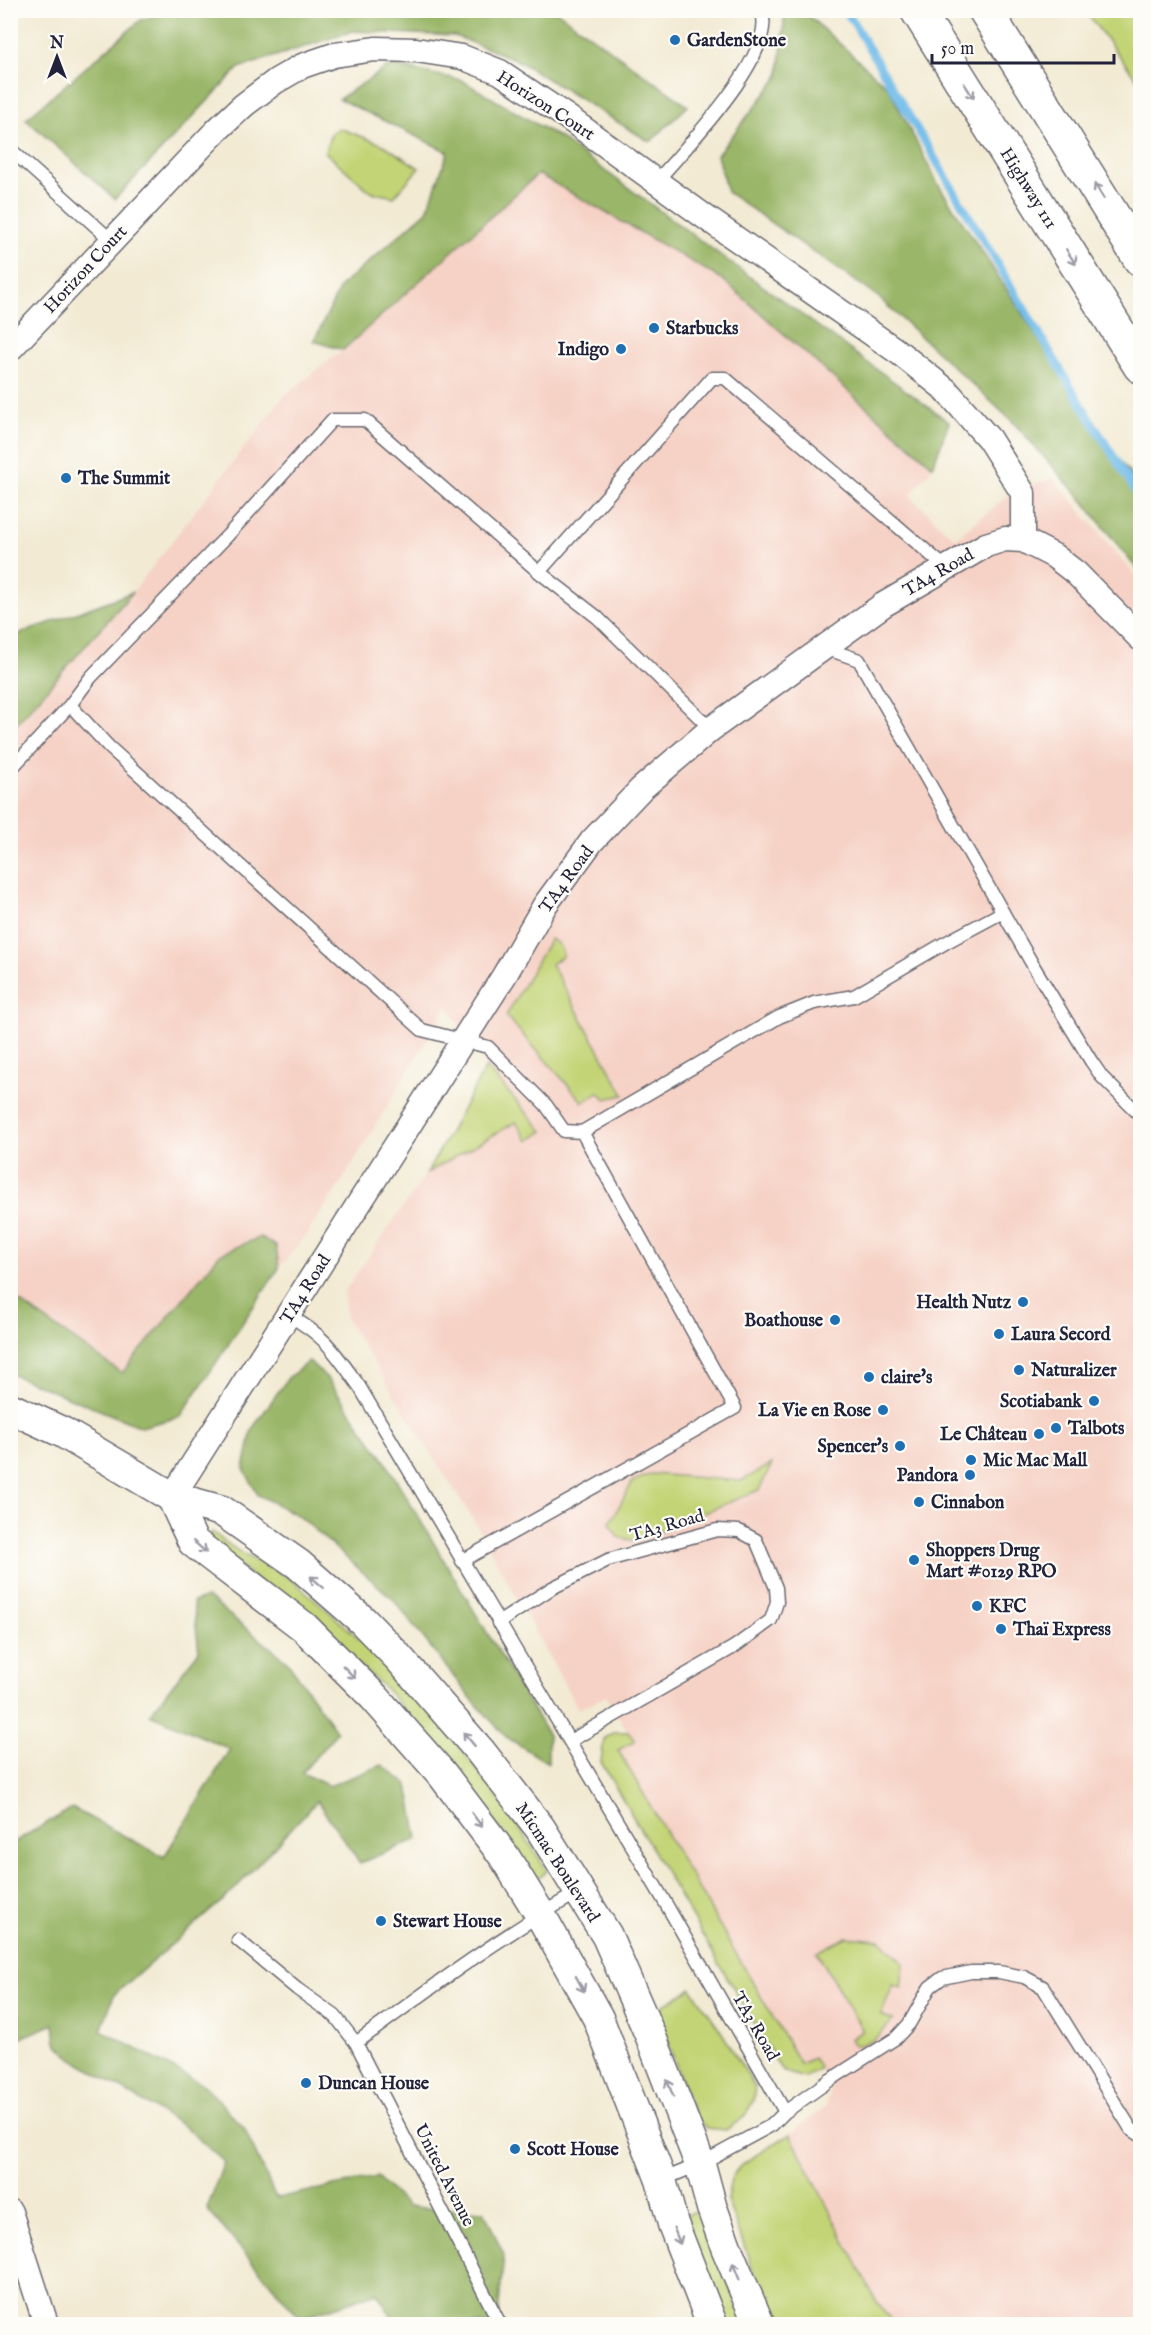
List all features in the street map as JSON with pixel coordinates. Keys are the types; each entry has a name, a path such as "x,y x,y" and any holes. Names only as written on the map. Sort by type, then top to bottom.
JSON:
{"highway":[{"path":"911,10 938,41"},
{"name":"Highway 111","path":"917,10 1140,366"},
{"path":"986,10 1140,259"}],"street":[{"name":"Horizon Court","path":"10,349 216,131 244,105 276,81 302,66 334,55 375,49 417,50 462,57 500,72 567,117 901,354 946,390 989,439 1023,493 1023,540"},
{"name":"TA4 Road","path":"172,1497 504,976 545,905 592,841 641,789 711,729 883,605 986,545 1005,539 1023,540"},
{"path":"1023,540 1054,556 1076,573 1140,638"},
{"name":"Micmac Boulevard","path":"10,1408 62,1431 172,1497 222,1511 297,1564 362,1620 480,1751 540,1828 607,1936 651,2037 700,2164 712,2208 759,2325"},
{"path":"172,1497 194,1542 304,1627 393,1716 442,1774 504,1856 540,1914 598,2018 661,2180 673,2224 712,2325"},
{"path":"10,2212 46,2325"}],"lane":[{"path":"656,182 741,80 764,32 761,10"},
{"path":"10,148 111,240"},
{"path":"539,572 712,378 725,378 945,567"},
{"path":"10,770 70,705 91,677 228,535 332,420 365,420 539,572 597,617 711,729"},
{"path":"825,648 859,660 1091,1061 1102,1077 1140,1115"},
{"path":"70,705 109,747 422,1030 488,1047 546,1105 564,1131 582,1132 779,1017 814,1003 854,996 1003,912"},
{"path":"462,1561 735,1408 582,1132"},
{"name":"TA3 Road","path":"288,1315 311,1328 328,1342 359,1386 570,1741 785,2112"},
{"name":"TA3 Road","path":"498,1623 552,1588 608,1560 717,1530 739,1531 756,1540 776,1588 777,1602 771,1620 734,1647 570,1741"},
{"path":"356,2043 451,1973 540,1914 579,1892"},
{"name":"United Avenue","path":"238,1940 297,1989 335,2016 356,2043 500,2325"},
{"path":"661,2180 700,2164 772,2125 785,2112 896,2038 909,2024 930,1987 942,1978 971,1972 999,1972 1024,1977 1043,1987 1131,2129 1140,2135"}],"shaded area":[{"name":"Mic Mac Mall","path":"538,174 722,279 933,466 910,496 955,539 1014,491 1053,478 1140,581 1140,2318 1128,2324 894,2324 875,2299 790,2134 825,2107 831,2086 813,2058 800,2065 618,1750 634,1741 606,1696 578,1709 478,1527 346,1319 344,1292 427,1173 516,1121 543,1131 486,1067 447,1006 341,1183 306,1235 279,1268 276,1246 220,1254 122,1373 11,1296 11,730 133,592 285,395 343,350"}],"green space":[{"path":"175,10 556,11 688,106 650,142 517,60 455,36 353,31 239,68 115,199 26,119 141,20"},
{"path":"785,11 803,11 888,87 938,184 1111,450 1140,486 1140,573 1083,501 1013,422 877,296 727,192 717,155 779,76"},
{"path":"1085,11 1140,11 1140,83"},
{"path":"391,65 461,80 560,138 949,422 933,466 722,279 538,174 343,350 314,341 341,286 427,211 448,152 339,99"},
{"path":"339,128 384,145 419,168 394,197 375,193 366,188 325,152 331,134"},
{"path":"133,592 11,730 11,637"},
{"path":"550,939 559,946 563,956 551,964 624,1095 605,1099 599,1092 583,1102 506,1016"},
{"path":"486,1067 543,1131 528,1141 516,1122 427,1173"},
{"path":"260,1237 276,1246 279,1268 180,1417 141,1427 11,1374 11,1296 122,1373 220,1254"},
{"path":"309,1361 327,1378 385,1461 548,1735 548,1763 506,1737 469,1696 393,1599 299,1516 258,1495 244,1469 252,1429 288,1378"},
{"path":"772,1464 759,1490 636,1541 618,1537 610,1523 633,1481 652,1474 741,1481"},
{"path":"212,1532 246,1556 290,1579 364,1643 431,1714 463,1752 493,1790 547,1871 537,1879 445,1756 383,1686 208,1539"},
{"path":"207,1597 287,1661 337,1732 302,1773 329,1786 382,1765 408,1785 418,1839 360,1863 317,1801 231,1893 114,1995 101,2030 204,2085 244,2128 276,2198 377,2177 408,2207 484,2211 504,2255 497,2324 396,2324 377,2293 300,2318 207,2209 224,2162 185,2127 71,2058 56,2043 54,2024 11,2042 11,1844 72,1808 164,1857 230,1749 150,1714 199,1651 193,1602"},
{"path":"615,1732 628,1732 635,1741 618,1750 800,2064 813,2058 820,2068 804,2078 782,2071 601,1762 604,1739"},
{"path":"846,1937 880,1940 904,1964 901,1988 893,1985 881,2015 893,2020 876,2038 860,2045 854,2045 850,2039 863,2031 817,1952"},
{"path":"691,1988 755,2087 753,2101 744,2117 726,2130 706,2128 695,2117 656,2010"},
{"path":"790,2134 875,2299 894,2324 780,2324 755,2275 727,2200 731,2179 740,2165"},
{"path":"699,2210 745,2324 726,2324 684,2216"}],"waterway":[{"path":"844,10 1140,499"}],"place":[{"name":"GardenStone","path":"675,40"},
{"name":"Starbucks","path":"654,328"},
{"name":"Indigo","path":"621,349"},
{"name":"The Summit","path":"66,478"},
{"name":"Health Nutz","path":"1023,1302"},
{"name":"Boathouse","path":"835,1320"},
{"name":"Laura Secord","path":"999,1334"},
{"name":"Naturalizer","path":"1019,1370"},
{"name":"claire's","path":"869,1377"},
{"name":"Scotiabank","path":"1094,1401"},
{"name":"La Vie en Rose","path":"883,1410"},
{"name":"Talbots","path":"1056,1428"},
{"name":"Le Château","path":"1039,1434"},
{"name":"Spencer's","path":"900,1446"},
{"name":"Mic Mac Mall","path":"971,1460"},
{"name":"Pandora","path":"970,1475"},
{"name":"Cinnabon","path":"919,1502"},
{"name":"Shoppers Drug Mart #0129 RPO","path":"914,1560"},
{"name":"KFC","path":"977,1606"},
{"name":"Thaï Express","path":"1001,1629"},
{"name":"Stewart House","path":"381,1921"},
{"name":"Duncan House","path":"306,2083"},
{"name":"Scott House","path":"515,2149"}]}
